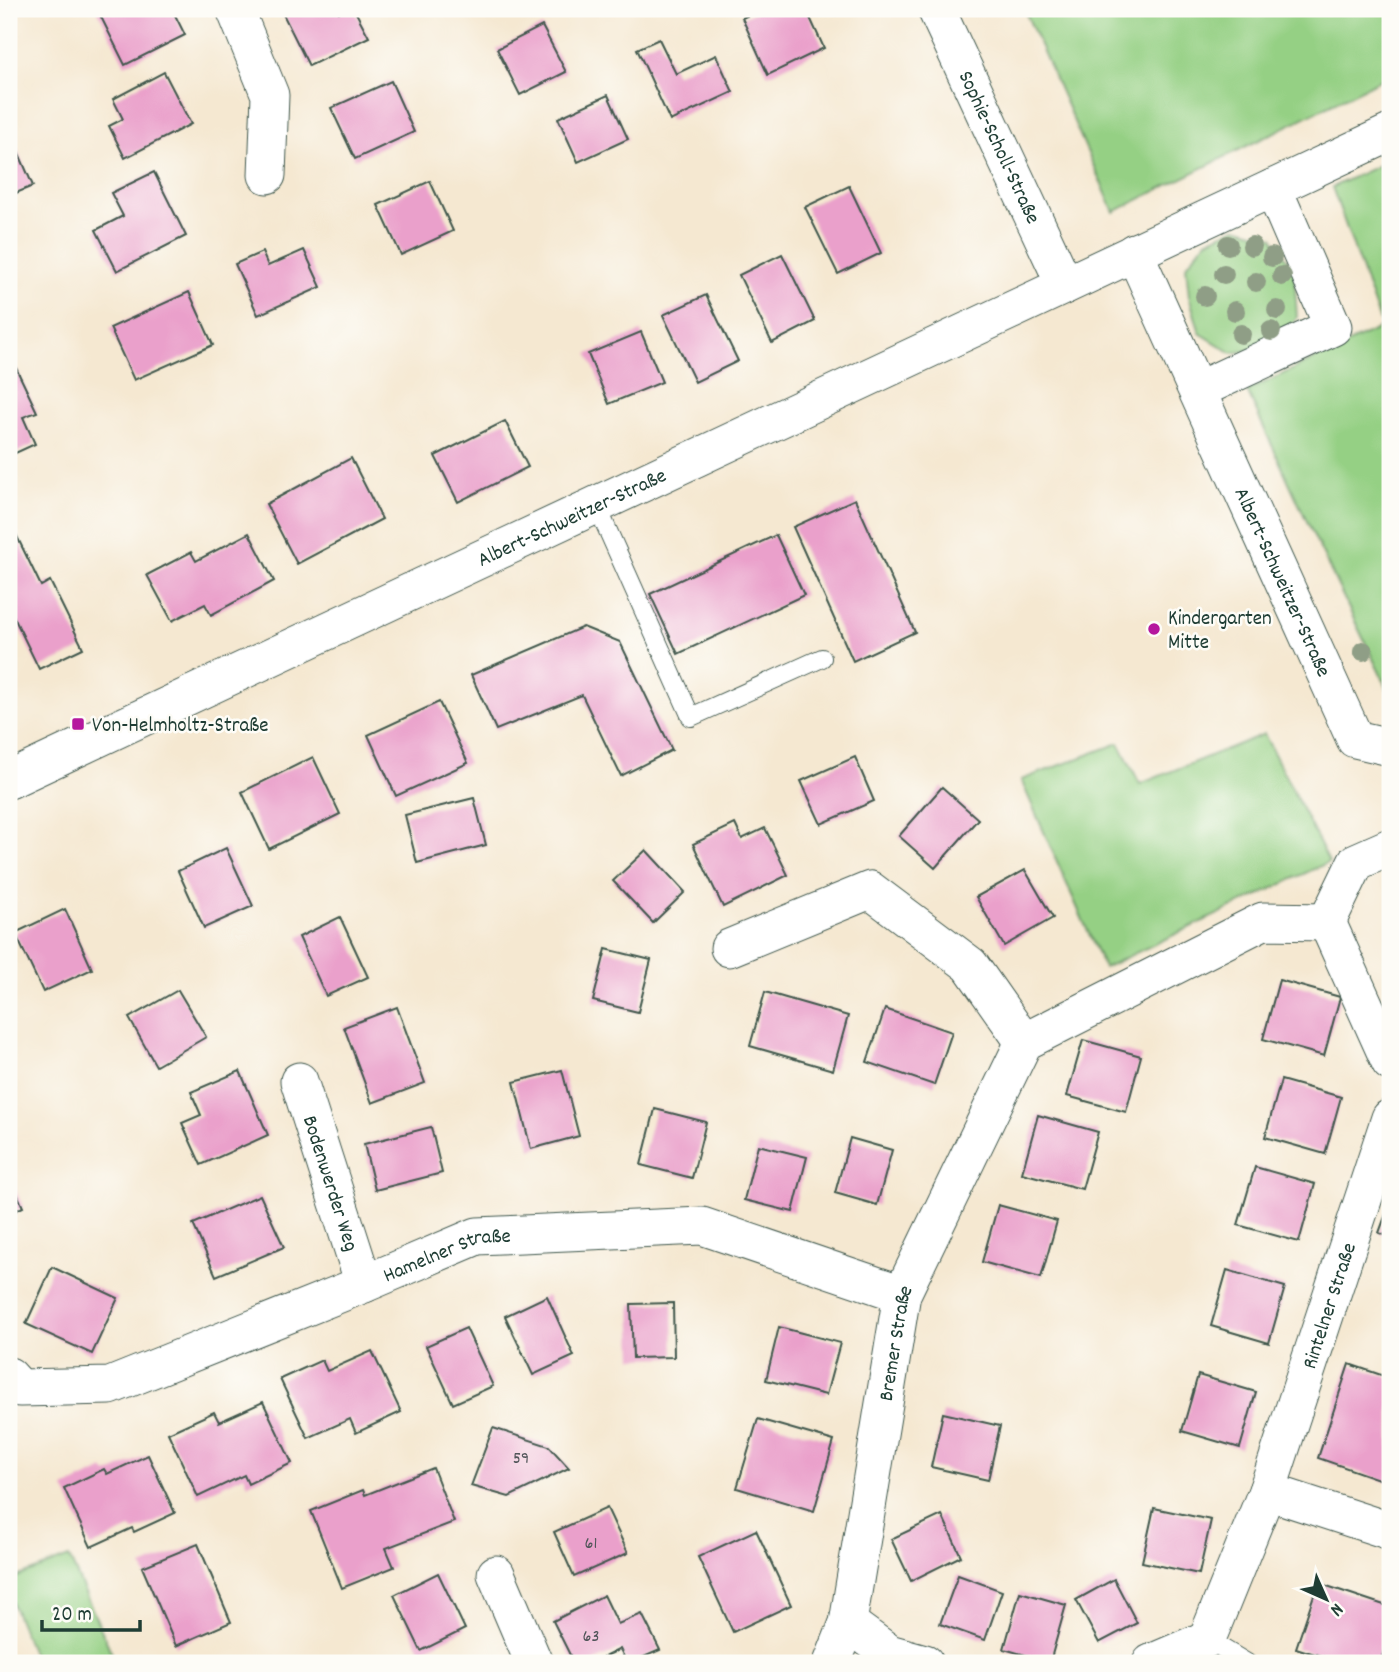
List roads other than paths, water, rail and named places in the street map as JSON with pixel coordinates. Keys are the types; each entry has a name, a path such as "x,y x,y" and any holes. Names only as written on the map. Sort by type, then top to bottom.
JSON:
{"street":[{"path":"235,9 270,95 267,175"},
{"name":"Sophie-Scholl-Straße","path":"936,9 1065,285"},
{"name":"Albert-Schweitzer-Straße","path":"11,774 596,504 1390,132"},
{"path":"1198,390 1333,327 1273,188"},
{"name":"Albert-Schweitzer-Straße","path":"1134,252 1355,739 1390,747"},
{"path":"1327,922 1356,862 1390,847"},
{"path":"729,948 870,890 970,965 1024,1042 1263,921 1327,922"},
{"path":"1327,922 1390,1062"},
{"name":"Bremer Straße","path":"832,1663 848,1623 902,1294 1024,1042"},
{"name":"Bodenwerder Weg","path":"299,1081 364,1284"},
{"name":"Rintelner Straße","path":"1207,1639 1267,1491 1390,1118"},
{"name":"Hamelner Straße","path":"9,1376 20,1388 110,1386 477,1236 702,1226 902,1294"},
{"path":"1267,1491 1390,1531"},
{"path":"496,1574 534,1663"},
{"path":"848,1623 889,1653 925,1663"},
{"path":"1151,1663 1207,1639"}],"lane":[{"path":"596,504 691,717 822,658"},
{"path":"1207,1639 1247,1663"}],"place":[{"name":"Kindergarten Mitte","path":"1154,629"},
{"name":"Von-Helmholtz-Straße","path":"78,724"}]}
